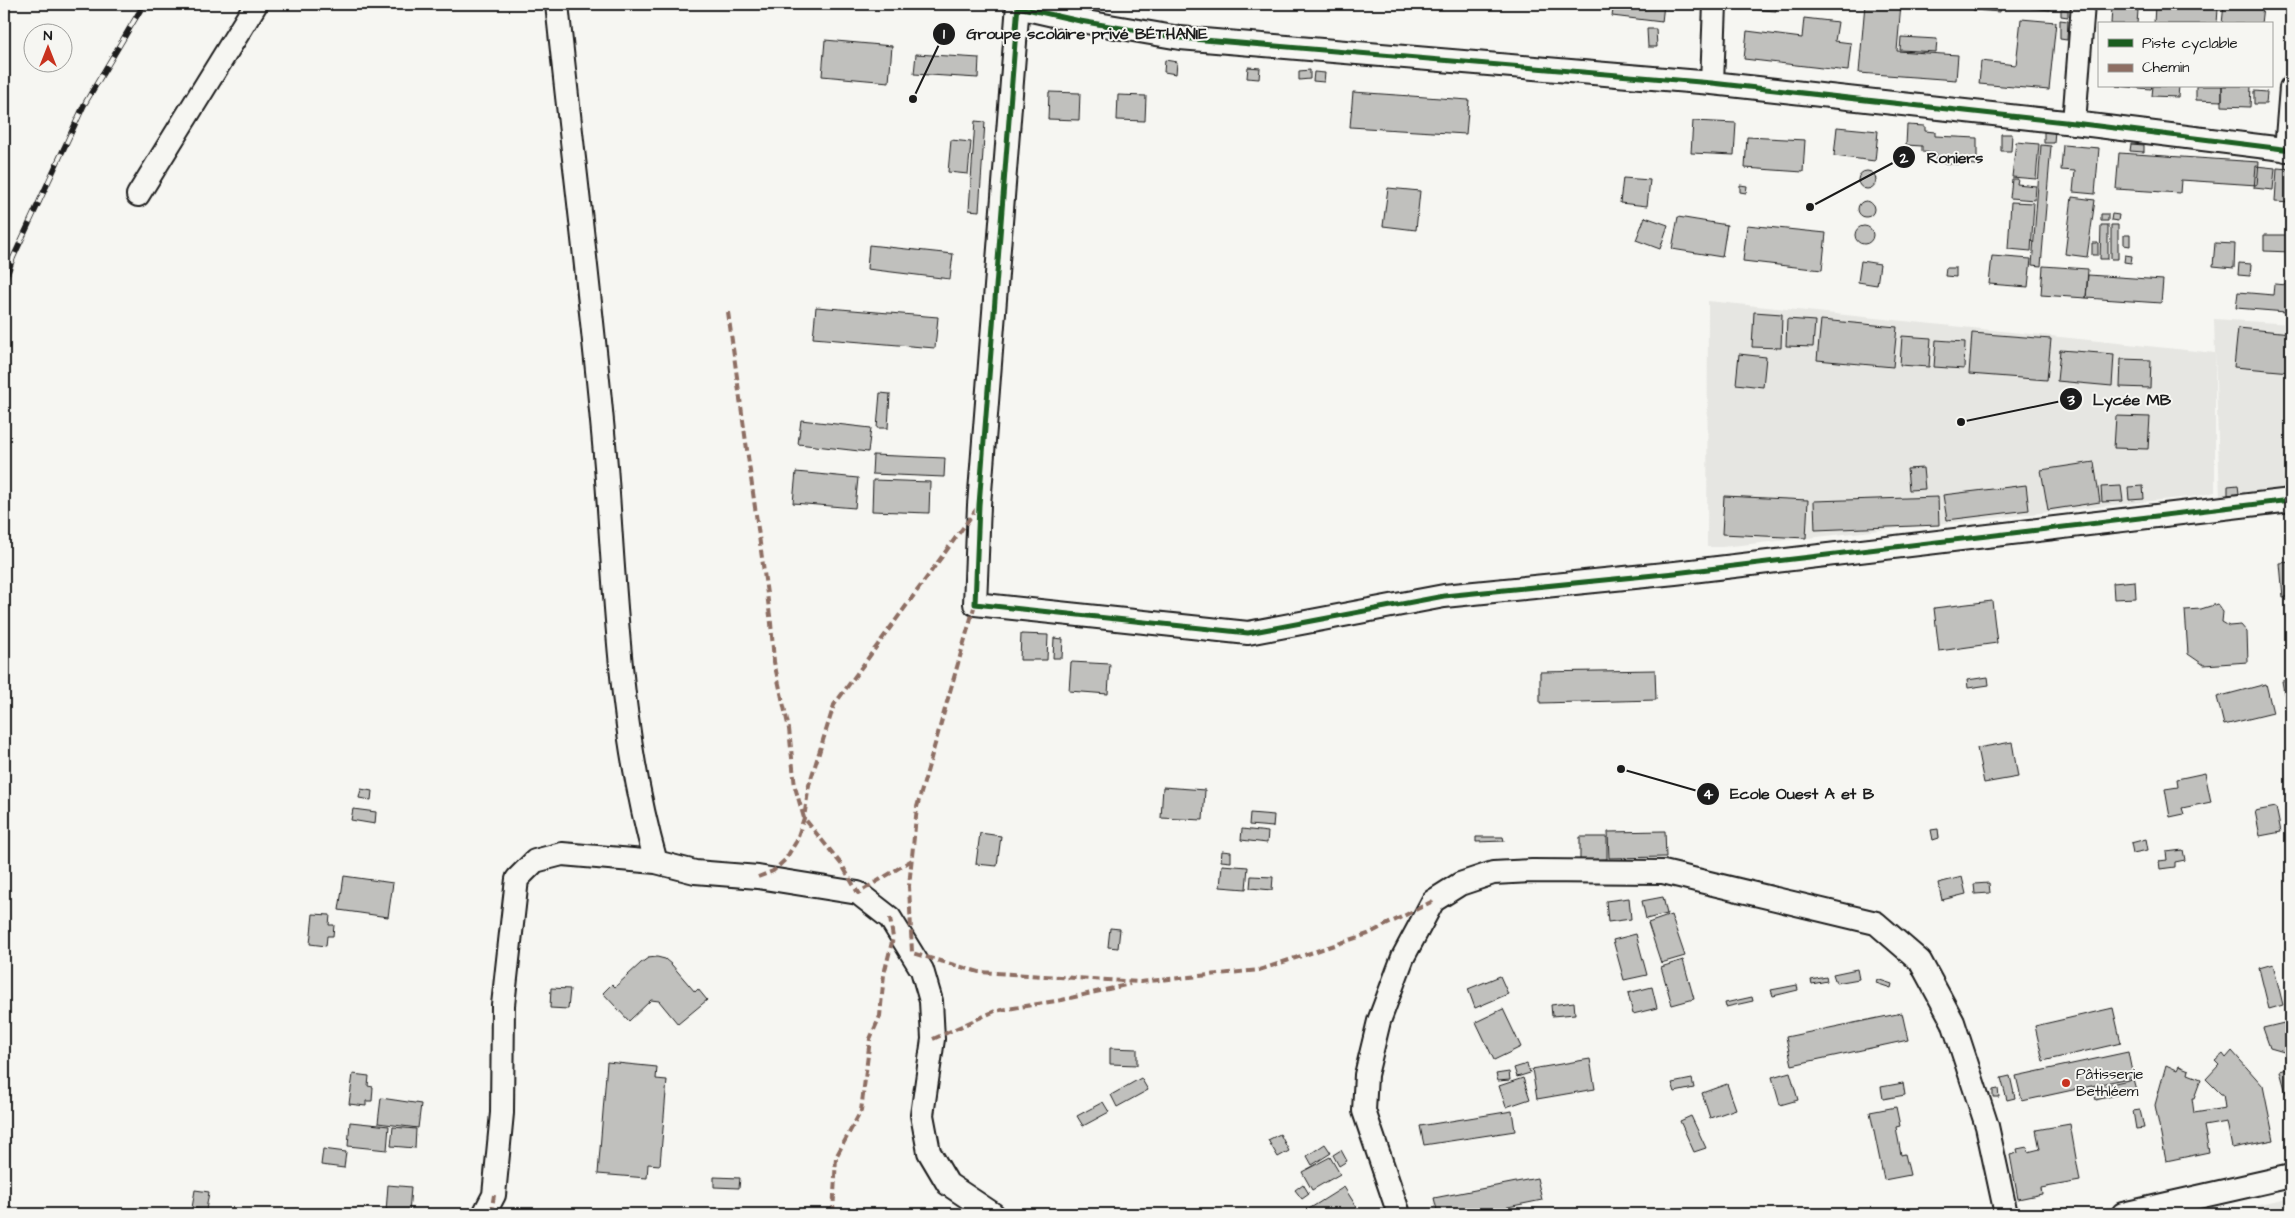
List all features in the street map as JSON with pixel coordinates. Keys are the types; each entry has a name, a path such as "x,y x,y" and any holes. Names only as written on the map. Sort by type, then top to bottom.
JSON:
{"street":[{"path":"138,195 256,4"},
{"path":"557,4 606,465 622,682 633,764 644,819 656,862"},
{"path":"1712,83 1714,4"},
{"path":"2074,123 2083,4"},
{"path":"2291,88 2289,150 2074,123 1712,83 1180,38 1080,21 1018,6 979,505 975,604 1248,633 1444,596 1675,573 2291,500"},
{"path":"484,1214 494,1195 502,1113 503,1005 517,879 535,861 562,854 656,862 695,872 758,877 858,893 890,918 922,970 931,1001 932,1040 922,1115 929,1152 948,1184 993,1214"},
{"path":"1399,1214 1364,1111 1366,1075 1380,1021 1403,957 1432,901 1460,884 1493,873 1532,870 1663,872 1876,923 1920,961 1953,1022 1987,1126 2006,1214"},
{"path":"2123,1214 2291,1176"}],"shaded area":[{"path":"1708,301 2215,353 2215,492 2198,496 1722,547 1707,547"},
{"path":"2214,319 2291,324 2291,490 2220,498"},
{"path":"2291,1198 2291,1214 2222,1214"}],"building":[{"path":"1614,4 1664,4 1662,22 1612,16"},
{"path":"1751,4 1777,4 1776,11 1750,9"},
{"path":"1865,4 1901,4 1897,51 1958,55 1956,80 1859,73"},
{"path":"1974,4 2001,4 2000,12 1973,10"},
{"path":"2032,4 2050,4 2050,10 2031,8"},
{"path":"2155,4 2218,8 2217,22 2154,22"},
{"path":"2224,4 2263,6 2261,22 2222,22"},
{"path":"2112,7 2138,10 2137,22 2111,22"},
{"path":"2061,9 2068,10 2068,17 2061,16"},
{"path":"1804,18 1838,22 1835,41 1851,43 1848,71 1744,59 1747,31 1802,38"},
{"path":"2021,19 2056,22 2049,90 1979,84 1981,61 2016,65"},
{"path":"2060,20 2068,21 2067,40 2060,39"},
{"path":"1647,29 1656,29 1657,47 1648,47"},
{"path":"1901,37 1937,39 1936,52 1900,50"},
{"path":"825,40 892,46 889,82 822,76"},
{"path":"916,54 979,58 978,78 914,74"},
{"path":"1165,60 1177,62 1176,74 1164,72"},
{"path":"1248,67 1260,68 1259,79 1247,78"},
{"path":"1310,70 1310,79 1299,80 1299,71"},
{"path":"1314,72 1325,73 1324,82 1313,81"},
{"path":"2153,88 2179,88 2178,97 2152,96"},
{"path":"2196,88 2222,88 2222,101 2196,100"},
{"path":"2222,88 2251,88 2250,107 2222,106"},
{"path":"2254,91 2267,92 2266,104 2254,104"},
{"path":"1049,92 1080,93 1079,120 1048,119"},
{"path":"1353,92 1469,100 1466,134 1350,127"},
{"path":"1118,95 1146,96 1145,121 1117,120"},
{"path":"975,121 985,122 979,211 969,210"},
{"path":"1693,121 1736,123 1734,155 1691,153"},
{"path":"1907,125 1925,126 1925,131 1935,132 1935,136 1977,138 1977,165 1935,163 1936,153 1922,152 1922,146 1906,145"},
{"path":"1837,127 1878,131 1875,161 1834,156"},
{"path":"2044,129 2055,130 2054,143 2044,143"},
{"path":"2001,134 2012,134 2011,151 2001,151"},
{"path":"1747,137 1805,140 1803,172 1745,168"},
{"path":"951,140 971,142 968,174 948,172"},
{"path":"2016,142 2039,144 2036,179 2012,177"},
{"path":"2131,144 2144,145 2144,152 2130,151"},
{"path":"2041,145 2051,146 2041,266 2032,265"},
{"path":"2063,145 2099,148 2095,194 2073,192 2075,171 2061,170"},
{"path":"2119,153 2259,162 2257,185 2181,180 2180,193 2116,189"},
{"path":"2256,166 2275,168 2273,190 2254,188"},
{"path":"2277,168 2291,169 2291,203 2275,202"},
{"path":"1867,171 1873,174 1876,180 1873,186 1867,189 1861,186 1858,180 1861,174"},
{"path":"1623,178 1650,180 1647,206 1620,203"},
{"path":"2012,179 2018,179 2017,184 2036,186 2035,200 2010,198"},
{"path":"1740,185 1747,186 1746,193 1740,192"},
{"path":"1388,188 1420,191 1416,230 1383,226"},
{"path":"2072,197 2095,200 2087,257 2065,254"},
{"path":"1866,201 1872,203 1874,209 1872,215 1866,217 1860,215 1858,209 1860,203"},
{"path":"2011,202 2034,203 2031,251 2008,249"},
{"path":"2101,214 2108,214 2108,221 2101,221"},
{"path":"2112,214 2119,215 2118,221 2111,220"},
{"path":"1645,217 1668,225 1660,249 1636,240"},
{"path":"1678,217 1727,225 1722,257 1672,249"},
{"path":"1747,225 1826,233 1822,270 1743,261"},
{"path":"2101,225 2108,225 2108,259 2100,259"},
{"path":"2111,225 2118,225 2118,259 2111,259"},
{"path":"1860,226 1868,226 1873,231 1871,242 1860,244 1855,239 1855,231"},
{"path":"2124,235 2130,235 2130,246 2124,245"},
{"path":"2264,235 2291,235 2291,252 2264,251"},
{"path":"2092,243 2098,243 2098,255 2092,255"},
{"path":"2215,243 2235,244 2234,268 2213,266"},
{"path":"869,245 953,254 950,279 867,269"},
{"path":"2125,255 2132,256 2131,263 2124,262"},
{"path":"1992,256 2031,259 2028,287 1989,284"},
{"path":"1861,261 1880,264 1877,285 1858,282"},
{"path":"2239,263 2251,264 2250,276 2238,275"},
{"path":"2043,266 2088,269 2086,298 2041,295"},
{"path":"1946,268 1956,268 1956,277 1945,276"},
{"path":"2088,275 2163,280 2161,303 2086,298"},
{"path":"2274,284 2288,285 2286,312 2236,308 2238,292 2273,295"},
{"path":"816,307 938,317 935,348 813,338"},
{"path":"1754,312 1782,314 1781,348 1752,347"},
{"path":"1787,319 1815,321 1813,347 1786,346"},
{"path":"1821,320 1897,327 1893,367 1817,360"},
{"path":"2238,328 2291,333 2291,372 2234,367"},
{"path":"1972,333 2051,339 2047,380 1969,374"},
{"path":"1902,336 1931,338 1929,367 1900,365"},
{"path":"1936,340 1965,342 1964,369 1934,367"},
{"path":"2060,350 2114,354 2112,386 2057,381"},
{"path":"1739,354 1766,357 1763,387 1736,384"},
{"path":"2121,359 2151,360 2150,388 2120,387"},
{"path":"880,393 890,394 888,428 877,428"},
{"path":"2116,416 2150,417 2148,449 2114,448"},
{"path":"801,420 871,428 868,452 798,444"},
{"path":"873,455 945,458 944,477 872,474"},
{"path":"2094,462 2100,502 2048,510 2041,470"},
{"path":"1923,468 1925,489 1909,490 1907,469"},
{"path":"796,472 858,478 855,508 793,503"},
{"path":"873,480 930,482 929,513 872,511"},
{"path":"2026,485 2029,510 1947,520 1943,495"},
{"path":"2238,485 2239,494 2228,495 2228,486"},
{"path":"2121,486 2123,501 2102,502 2101,487"},
{"path":"2143,486 2144,499 2129,500 2128,487"},
{"path":"1724,496 1808,500 1806,538 1722,534"},
{"path":"1938,497 1939,525 1815,530 1814,501"},
{"path":"2291,562 2291,597 2283,597 2280,563"},
{"path":"2135,581 2136,598 2114,599 2113,583"},
{"path":"1992,601 1997,643 1939,651 1934,608"},
{"path":"2217,604 2223,612 2222,622 2229,626 2241,625 2247,632 2248,662 2204,665 2188,654 2185,610 2201,609"},
{"path":"1021,634 1048,635 1047,660 1020,660"},
{"path":"1054,638 1063,639 1062,658 1053,658"},
{"path":"1071,662 1110,664 1108,694 1069,691"},
{"path":"1655,670 1656,700 1540,703 1540,672"},
{"path":"1988,677 1989,685 1968,688 1967,680"},
{"path":"2291,680 2291,697 2285,698 2282,681"},
{"path":"2266,684 2273,713 2224,725 2217,697"},
{"path":"2012,742 2018,777 1984,783 1977,748"},
{"path":"2205,773 2211,802 2182,808 2184,814 2170,817 2165,789 2178,787 2177,779"},
{"path":"1163,787 1205,790 1203,820 1161,818"},
{"path":"361,789 372,791 371,800 359,798"},
{"path":"2276,807 2281,832 2260,836 2255,811"},
{"path":"353,809 376,812 375,824 351,820"},
{"path":"1250,813 1274,815 1273,827 1249,825"},
{"path":"1242,829 1268,832 1267,843 1241,840"},
{"path":"1938,829 1939,838 1933,840 1931,830"},
{"path":"1665,831 1666,857 1609,858 1608,832"},
{"path":"980,833 1001,836 997,866 976,864"},
{"path":"1476,837 1503,837 1504,841 1476,842"},
{"path":"1580,837 1607,837 1607,859 1580,860"},
{"path":"2146,839 2148,850 2133,853 2131,843"},
{"path":"2183,850 2185,860 2175,862 2175,867 2160,869 2159,861 2167,860 2166,852"},
{"path":"1222,851 1231,852 1231,862 1221,861"},
{"path":"1222,865 1248,867 1246,889 1220,887"},
{"path":"344,876 393,883 388,917 339,910"},
{"path":"1251,876 1273,877 1272,890 1250,888"},
{"path":"1962,877 1966,894 1942,900 1938,883"},
{"path":"1989,883 1990,893 1975,894 1974,884"},
{"path":"1663,897 1667,914 1646,919 1642,901"},
{"path":"1629,898 1631,919 1608,922 1606,901"},
{"path":"313,914 330,915 329,925 334,925 333,936 327,936 326,946 310,944"},
{"path":"1671,915 1685,956 1661,963 1648,923"},
{"path":"1110,928 1120,929 1118,948 1108,947"},
{"path":"1636,934 1647,975 1624,980 1613,940"},
{"path":"657,957 665,959 672,965 695,992 698,989 707,1000 678,1024 659,1001 651,1000 629,1021 603,993 612,984 615,987 648,958"},
{"path":"1683,960 1694,999 1672,1005 1661,967"},
{"path":"2273,964 2283,1005 2269,1009 2259,968"},
{"path":"1857,969 1859,979 1836,983 1833,974"},
{"path":"1500,976 1508,994 1475,1008 1468,989"},
{"path":"1826,977 1827,981 1812,984 1811,980"},
{"path":"1877,979 1892,984 1891,988 1876,983"},
{"path":"1797,985 1798,990 1773,996 1771,990"},
{"path":"1652,987 1657,1008 1633,1014 1628,993"},
{"path":"551,988 570,989 568,1009 550,1008"},
{"path":"1752,997 1753,1001 1726,1007 1725,1003"},
{"path":"1574,1002 1575,1014 1552,1016 1551,1005"},
{"path":"2113,1008 2121,1043 2043,1061 2035,1026"},
{"path":"1503,1009 1521,1047 1494,1060 1476,1022"},
{"path":"1902,1013 1908,1040 1792,1065 1786,1037"},
{"path":"2284,1023 2291,1025 2291,1054 2270,1048 2263,1028"},
{"path":"1110,1048 1137,1049 1137,1065 1110,1064"},
{"path":"2232,1051 2263,1086 2274,1140 2232,1148 2227,1122 2204,1126 2209,1152 2166,1161 2155,1105 2166,1065 2177,1070 2179,1066 2189,1070 2188,1074 2201,1079 2194,1098 2192,1098 2194,1113 2225,1108 2223,1094 2206,1079 2219,1065 2215,1061 2223,1054 2226,1058"},
{"path":"2128,1052 2133,1077 2022,1101 2016,1076"},
{"path":"1590,1059 1595,1089 1537,1099 1532,1069"},
{"path":"607,1062 657,1067 656,1079 667,1080 660,1165 648,1164 647,1178 598,1174"},
{"path":"1527,1064 1530,1073 1517,1077 1514,1068"},
{"path":"2291,1068 2291,1111 2280,1071"},
{"path":"1509,1072 1510,1080 1498,1081 1496,1074"},
{"path":"1790,1072 1798,1100 1780,1105 1772,1077"},
{"path":"353,1074 369,1076 368,1086 373,1087 372,1101 366,1101 366,1106 349,1104"},
{"path":"2010,1076 2015,1098 2007,1100 2001,1078"},
{"path":"1141,1078 1148,1090 1117,1107 1111,1095"},
{"path":"1523,1078 1530,1099 1506,1107 1499,1086"},
{"path":"1692,1079 1694,1088 1675,1092 1672,1083"},
{"path":"2133,1079 2136,1090 2096,1100 2093,1088"},
{"path":"1903,1083 1905,1095 1883,1099 1881,1087"},
{"path":"1727,1084 1736,1109 1710,1118 1702,1093"},
{"path":"1998,1089 1999,1097 1993,1097 1993,1090"},
{"path":"381,1098 421,1104 418,1128 378,1123"},
{"path":"1103,1102 1109,1112 1083,1126 1077,1116"},
{"path":"1896,1107 1900,1126 1896,1127 1901,1155 1905,1154 1910,1175 1884,1180 1870,1112"},
{"path":"2140,1110 2144,1128 2136,1129 2133,1111"},
{"path":"1512,1111 1515,1131 1424,1145 1420,1126"},
{"path":"1691,1116 1706,1148 1694,1152 1680,1121"},
{"path":"350,1122 389,1126 387,1150 348,1146"},
{"path":"2070,1124 2080,1181 2041,1188 2042,1194 2018,1199 2010,1155 2018,1153 2017,1149 2027,1147 2028,1152 2040,1149 2036,1130"},
{"path":"393,1127 416,1129 415,1148 391,1146"},
{"path":"1280,1134 1289,1151 1278,1157 1268,1140"},
{"path":"1325,1144 1331,1153 1312,1165 1307,1156"},
{"path":"323,1149 346,1152 344,1168 321,1165"},
{"path":"1341,1150 1347,1161 1339,1166 1333,1155"},
{"path":"1330,1157 1340,1174 1312,1190 1302,1172"},
{"path":"714,1177 740,1178 739,1188 714,1187"},
{"path":"1537,1178 1542,1200 1474,1214 1438,1214 1434,1198"},
{"path":"1303,1184 1309,1194 1302,1199 1295,1190"},
{"path":"388,1185 411,1187 409,1214 386,1212"},
{"path":"1344,1187 1361,1214 1301,1214"},
{"path":"195,1190 209,1192 206,1210 192,1208"}],"railway":[{"path":"4,284 13,258 84,105 144,4"}],"marked path":[{"path":"728,312 771,623 774,662 789,729 795,787 804,818 842,865 858,893 912,860"},
{"path":"758,877 773,871 785,860 796,842 804,818 809,785 834,705 978,507"},
{"path":"975,604 917,807 909,886 912,953 979,972 1140,982 1259,970 1368,934 1433,901"},
{"path":"833,1214 836,1157 861,1111 870,1039 880,1016 884,974 893,938 890,918"},
{"path":"933,1039 995,1011 1062,1000 1130,984"},
{"path":"491,1214 494,1195"}],"cycle path":[{"path":"1018,4 979,505 975,604 1248,633 1444,596 1675,573 2291,500"},
{"path":"1018,7 1080,21 1180,38 1712,83 2074,123 2291,150"}],"place":[{"name":"Groupe scolaire privé BÉTHANIE","path":"913,99"},
{"name":"Roniers","path":"1810,207"},
{"name":"Lycée MB","path":"1961,422"},
{"name":"Ecole Ouest A et B","path":"1621,769"},
{"name":"Pâtisserie Bethléem","path":"2066,1083"}]}
